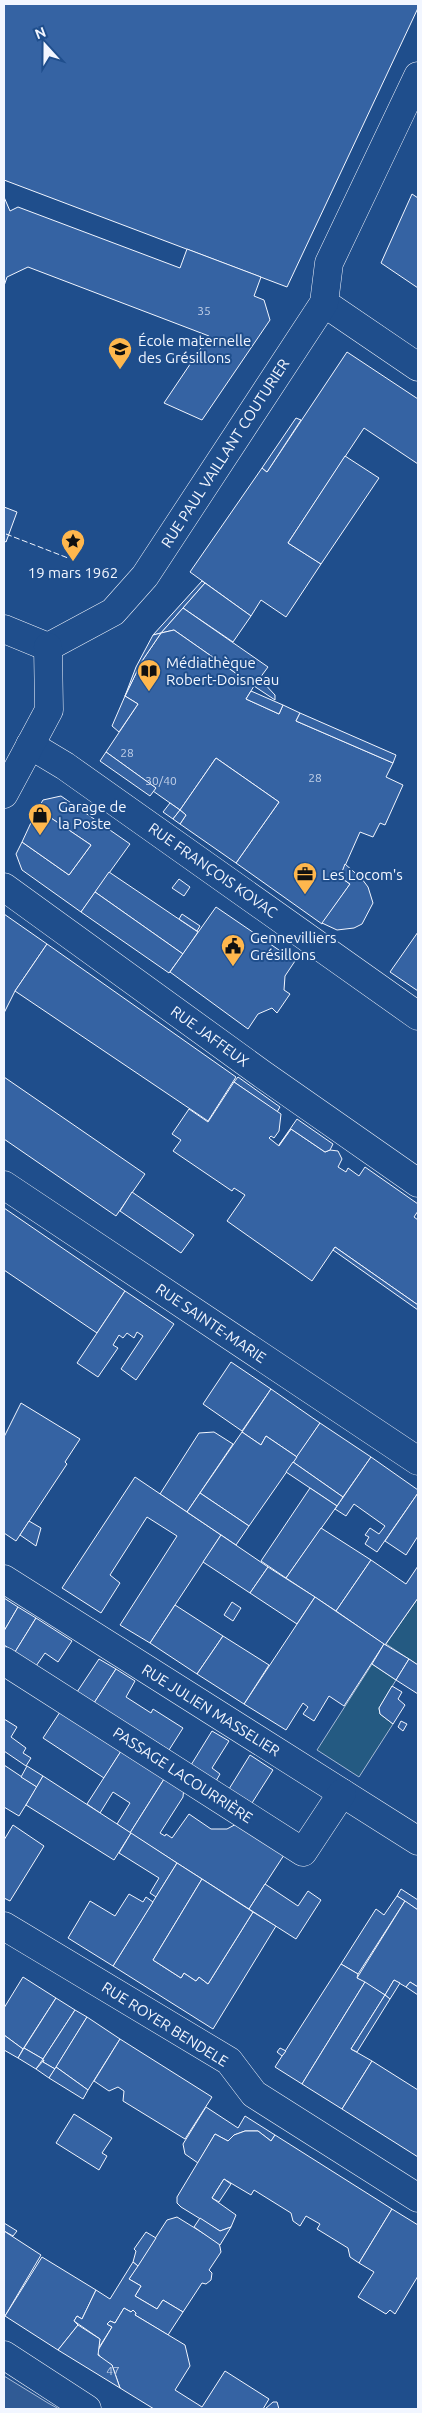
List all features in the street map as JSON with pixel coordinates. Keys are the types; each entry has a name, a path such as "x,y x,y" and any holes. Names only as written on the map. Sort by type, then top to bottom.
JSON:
{"street":[{"name":"RUE PAUL VAILLANT COUTURIER","path":"48,646 113,612 145,576 324,303 329,263 418,76"},
{"path":"324,303 418,367"},
{"path":"4,629 48,646 49,710 4,794"},
{"name":"RUE FRANÇOIS KOVAC","path":"30,745 65,766 418,1016"},
{"name":"RUE JAFFEUX","path":"4,887 418,1183"},
{"name":"RUE SAINTE-MARIE","path":"4,1185 418,1461"},
{"name":"RUE JULIEN MASSELIER","path":"4,1579 418,1841"},
{"name":"PASSAGE LACOURRIÈRE","path":"4,1661 303,1852 342,1793"},
{"name":"RUE ROYER BENDELE","path":"4,1926 229,2060 254,2094 418,2198"},
{"path":"4,2354 87,2409"}],"shaded area":[{"path":"418,1598 418,1665 386,1644"},
{"path":"372,1664 396,1680 379,1708 380,1714 393,1724 359,1777 317,1750"},
{"path":"4,2376 48,2403 59,2409 4,2409"}],"building":[{"path":"4,4 418,4 418,8 287,287 4,180"},
{"path":"412,194 418,198 418,288 381,263"},
{"path":"4,197 10,211 18,207 180,268 187,249 261,277 254,296 264,300 270,320 202,420 164,403 209,336 28,267 7,277 4,286"},
{"path":"347,352 418,399 418,464 364,428 288,543 321,564 286,617 261,600 251,616 190,572 262,468 267,472"},
{"path":"296,418 301,420 267,472 262,468"},
{"path":"345,456 379,478 321,564 288,543"},
{"path":"4,507 17,512 6,542 4,541"},
{"path":"202,581 205,583 161,633 153,635"},
{"path":"205,583 251,616 233,642 183,608"},
{"path":"183,608 268,667 254,686 174,630 161,633"},
{"path":"174,630 254,686 246,699 279,714 283,705 300,713 296,721 393,763 386,777 403,785 385,825 380,823 373,837 360,832 340,877 350,884 322,924 236,863 279,802 216,758 180,810 153,791 156,788 106,752 138,704 125,696 142,661 161,633"},
{"path":"161,633 142,661 125,696 136,667 153,635"},
{"path":"260,679 275,695 275,700 254,686"},
{"path":"251,691 283,705 279,714 246,699"},
{"path":"125,696 138,704 119,732 112,726"},
{"path":"300,713 396,755 393,763 296,721"},
{"path":"106,752 156,788 150,796 100,761"},
{"path":"216,758 279,802 236,863 180,824 186,815 180,810"},
{"path":"61,796 130,844 81,912 22,870 16,854 22,842 69,875 91,845 45,814 42,818 35,814 43,800"},
{"path":"170,803 180,810 173,819 163,812"},
{"path":"180,810 186,815 180,824 173,819"},
{"path":"35,814 42,818 45,814 91,845 69,875 22,842"},
{"path":"345,864 368,887 373,903 362,924 354,928 337,930 322,923 350,884 340,877"},
{"path":"109,872 198,932 183,954 95,892"},
{"path":"179,879 190,887 184,896 172,888"},
{"path":"95,892 183,954 169,973 81,912"},
{"name":"Gennevilliers Grésillons","path":"216,907 295,961 285,976 284,990 290,994 277,1013 272,1008 258,1014 248,1029 170,972"},
{"path":"4,914 47,944 15,991 4,1013"},
{"path":"182,914 200,926 197,931 179,919"},
{"path":"418,932 418,991 390,972"},
{"path":"47,944 236,1077 208,1121 15,991"},
{"path":"4,1077 145,1174 116,1216 4,1139"},
{"path":"238,1077 280,1107 277,1112 234,1082"},
{"path":"234,1082 281,1114 279,1131 274,1138 271,1136 269,1138 279,1146 291,1129 325,1152 330,1150 338,1151 342,1159 338,1167 346,1172 348,1168 359,1176 365,1167 418,1204 418,1211 414,1217 418,1220 418,1305 335,1247 312,1281 227,1221 245,1195 234,1188 232,1191 173,1151 181,1140 172,1134 189,1109 208,1122"},
{"path":"297,1119 333,1144 330,1150 325,1152 291,1129 279,1145"},
{"path":"132,1192 194,1235 181,1253 120,1211"},
{"path":"4,1208 125,1291 97,1333 4,1270"},
{"path":"335,1247 418,1305 418,1310 333,1250"},
{"path":"125,1291 174,1324 136,1380 121,1369 143,1336 137,1332 134,1338 127,1333 123,1338 119,1335 113,1345 118,1348 98,1377 77,1363"},
{"path":"231,1362 271,1389 242,1431 203,1404"},
{"path":"271,1389 320,1423 297,1457 266,1436 261,1445 242,1432"},
{"path":"21,1403 80,1439 65,1462 67,1464 16,1541 4,1533 4,1437"},
{"path":"320,1423 371,1457 343,1497 293,1462"},
{"path":"214,1432 233,1444 187,1512 160,1494 199,1433"},
{"path":"242,1432 261,1445 266,1436 297,1457 249,1526 200,1493"},
{"path":"371,1457 418,1490 418,1493 377,1552 365,1544 369,1537 365,1535 370,1528 379,1534 385,1526 354,1504 346,1516 335,1509"},
{"path":"293,1462 343,1497 337,1506 286,1472"},
{"path":"135,1477 221,1535 150,1643 120,1625 177,1536 147,1517 110,1575 120,1583 101,1613 62,1588"},
{"path":"310,1488 337,1506 286,1578 261,1561"},
{"path":"200,1493 249,1526 236,1545 187,1512"},
{"path":"418,1493 418,1536 406,1555 385,1541"},
{"path":"29,1521 41,1528 36,1546 20,1535"},
{"path":"321,1528 371,1560 336,1611 286,1578"},
{"path":"221,1535 268,1567 250,1593 203,1562"},
{"path":"371,1560 406,1584 418,1566 418,1598 385,1645 336,1611"},
{"path":"268,1567 315,1597 297,1624 250,1593"},
{"path":"315,1597 384,1644 344,1706 329,1696 314,1721 303,1714 308,1707 303,1703 286,1730 244,1704"},
{"path":"4,1598 18,1607 4,1631"},
{"path":"232,1602 241,1608 233,1621 224,1615"},
{"path":"175,1605 223,1636 197,1674 150,1643"},
{"path":"18,1607 36,1618 15,1652 4,1645 4,1631"},
{"path":"36,1618 72,1641 58,1662 45,1653 36,1666 15,1652"},
{"path":"223,1636 269,1665 244,1704 197,1674"},
{"path":"384,1644 409,1659 396,1680 372,1664"},
{"path":"99,1659 116,1669 94,1703 77,1692"},
{"path":"409,1659 418,1665 418,1694 396,1680"},
{"path":"116,1669 135,1681 126,1697 151,1713 153,1709 183,1728 169,1750 94,1703"},
{"path":"392,1686 402,1692 398,1699 405,1705 393,1724 380,1714 379,1708"},
{"path":"62,1709 123,1748 104,1778 43,1738"},
{"path":"4,1719 17,1727 11,1737 26,1748 23,1753 31,1758 26,1766 4,1751"},
{"path":"401,1721 407,1724 403,1731 398,1727"},
{"path":"212,1731 229,1741 212,1768 220,1774 216,1781 191,1765"},
{"path":"123,1748 166,1776 130,1833 117,1824 130,1803 113,1792 100,1813 87,1804"},
{"path":"250,1755 273,1770 252,1803 229,1789"},
{"path":"4,1765 37,1787 19,1816 4,1807"},
{"path":"27,1766 43,1776 37,1787 21,1777"},
{"path":"43,1776 131,1833 114,1860 26,1805"},
{"path":"166,1776 184,1787 183,1797 160,1833 172,1838 189,1814 211,1829 227,1829 240,1822 286,1852 249,1909 130,1833"},
{"path":"13,1825 44,1846 10,1901 4,1898 4,1840"},
{"path":"131,1833 177,1863 156,1897 150,1893 159,1878 119,1853"},
{"path":"177,1863 202,1879 153,1960 181,1978 184,1973 196,1981 199,1977 208,1984 253,1912 276,1926 213,2029 113,1966"},
{"path":"202,1879 253,1912 208,1984 199,1977 196,1981 184,1973 181,1978 153,1960"},
{"path":"265,1884 298,1906 308,1891 321,1900 296,1939 249,1909"},
{"path":"401,1889 418,1900 418,1910 397,1896"},
{"path":"129,1894 143,1902 146,1897 153,1902 113,1966 68,1938 90,1901 115,1916"},
{"path":"397,1896 405,1901 358,1974 341,1964 376,1909 384,1915"},
{"path":"405,1901 418,1910 418,1987 410,1982 406,1987 394,1980 385,1995 357,1978"},
{"path":"341,1964 358,1974 357,1978 365,1982 302,2084 275,2067"},
{"path":"23,1977 56,1998 23,2049 4,2035 4,2008"},
{"path":"394,1980 400,1983 390,1999 385,1995"},
{"path":"365,1982 385,1995 351,2049 372,2061 342,2109 302,2084"},
{"path":"410,1982 418,1987 418,1995 406,1987"},
{"path":"385,1995 390,1999 357,2052 351,2049"},
{"path":"56,1998 75,2010 43,2059 24,2048"},
{"path":"75,2010 87,2017 55,2069 43,2062 43,2059"},
{"path":"87,2017 120,2039 88,2090 56,2067"},
{"path":"4,2035 23,2049 18,2058 4,2050"},
{"path":"120,2039 212,2097 185,2139 123,2101 124,2091 118,2087 109,2091 94,2081"},
{"path":"24,2048 43,2059 36,2069 18,2058"},
{"path":"280,2048 286,2051 282,2056 277,2052"},
{"path":"44,2060 43,2062 55,2069 49,2078 36,2069"},
{"path":"372,2061 418,2090 418,2157 342,2109"},
{"path":"56,2067 88,2090 83,2099 49,2078"},
{"path":"206,2107 238,2128 245,2116 275,2135 271,2141 258,2131 245,2131 234,2135 228,2141 215,2134 198,2163 185,2154 183,2144"},
{"path":"74,2114 112,2138 102,2153 107,2156 99,2170 56,2143"},
{"path":"245,2131 258,2131 271,2141 275,2135 392,2209 359,2263 350,2257 348,2248 317,2229 320,2224 306,2216 300,2226 293,2221 291,2213 254,2190 251,2195 224,2179 212,2198 236,2215 231,2227 220,2231 177,2203 177,2197 215,2134 228,2141 234,2135"},
{"path":"224,2179 231,2184 219,2202 212,2198"},
{"path":"392,2209 418,2225 418,2276 395,2314 390,2310 386,2314 358,2297 374,2272 359,2263"},
{"path":"177,2217 219,2243 221,2252 209,2270 212,2273 211,2280 206,2284 202,2283 183,2312 163,2300 157,2309 135,2296 141,2286 129,2279 167,2220"},
{"path":"200,2218 220,2231 231,2227 220,2245 194,2227"},
{"path":"4,2223 17,2231 13,2236 4,2231"},
{"path":"4,2231 41,2255 5,2316 4,2316"},
{"path":"146,2232 156,2238 138,2266 133,2262 136,2251 134,2249"},
{"path":"42,2257 96,2290 82,2319 77,2316 74,2321 78,2325 58,2350 5,2316"},
{"path":"133,2262 138,2266 129,2279 141,2286 135,2296 157,2309 163,2300 183,2312 168,2335 135,2315 136,2313 133,2310 131,2312 124,2308 115,2323 110,2321 107,2324 112,2327 98,2349 100,2339 74,2321 77,2316 82,2319 96,2290 110,2299"},
{"path":"124,2308 131,2312 133,2310 136,2313 135,2315 185,2345 190,2366 175,2390 202,2407 225,2371 269,2399 263,2409 154,2409 120,2388 112,2365 103,2361 97,2352 112,2327 107,2324 110,2321 115,2323"},
{"path":"78,2325 100,2339 98,2355 112,2365 120,2388 58,2350"},
{"path":"273,2402 277,2402 279,2409 265,2409"}],"fence":[{"path":"6,534 68,558"}],"place":[{"name":"École maternelle des Grésillons","path":"120,370"},
{"name":"19 mars 1962","path":"73,562"},
{"name":"Médiathèque Robert-Doisneau","path":"149,692"},
{"name":"Garage de la Poste","path":"40,836"},
{"name":"Les Locom's","path":"305,895"},
{"name":"Gennevilliers Grésillons","path":"233,967"}]}
